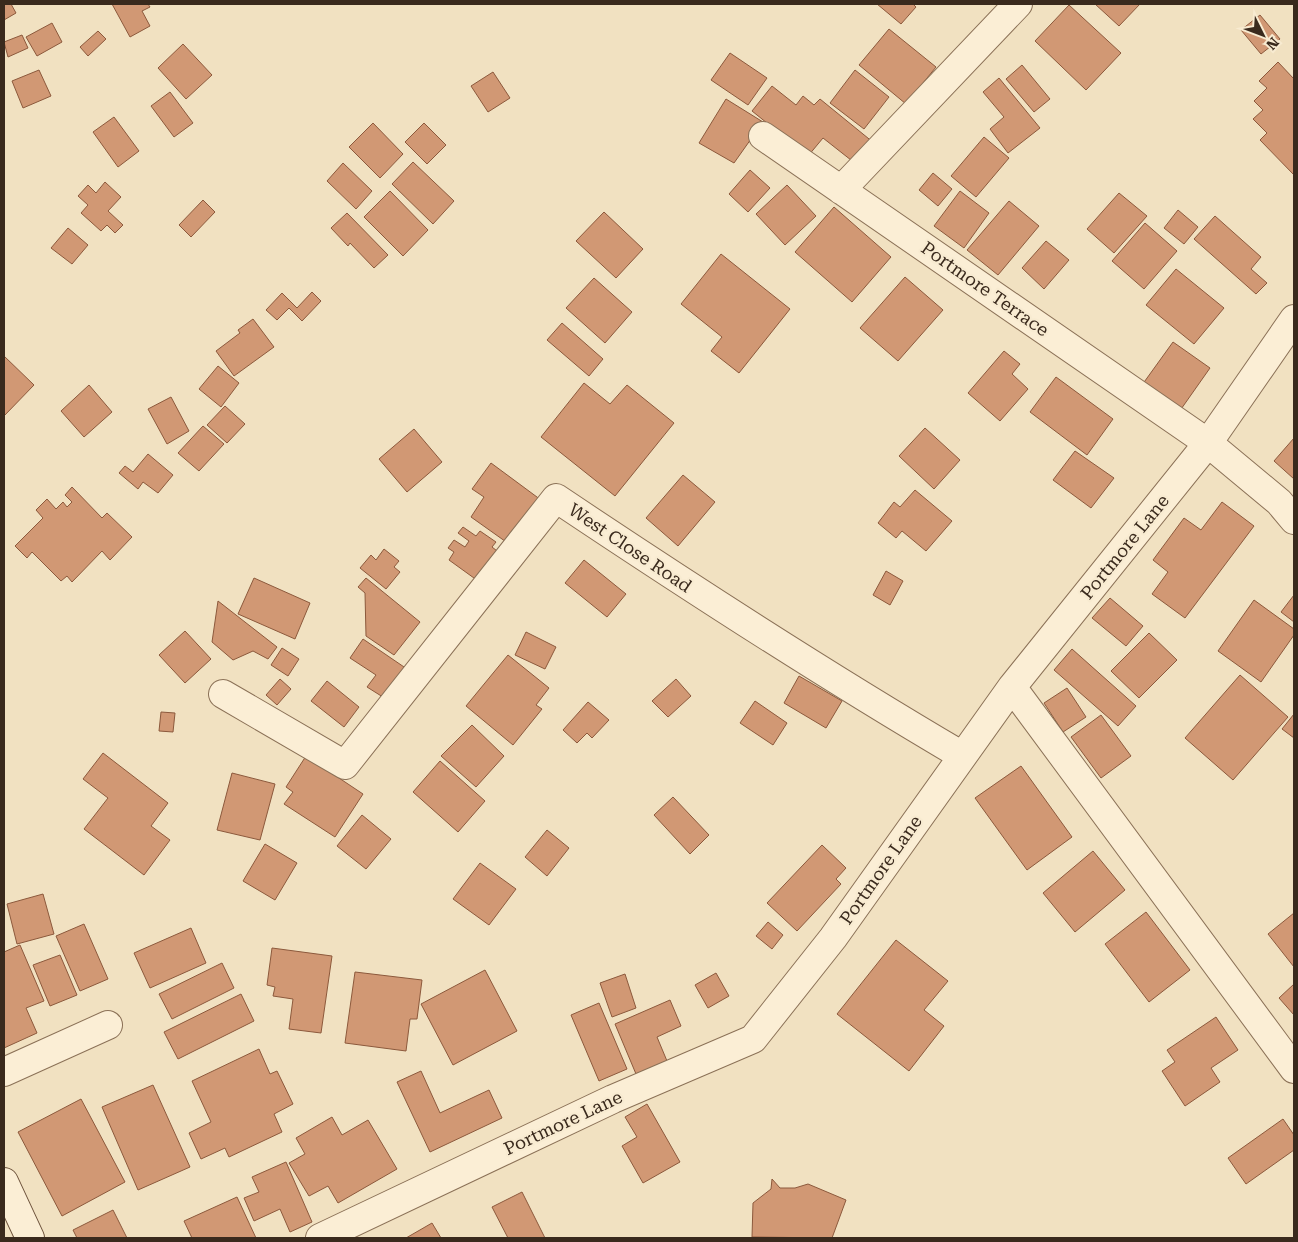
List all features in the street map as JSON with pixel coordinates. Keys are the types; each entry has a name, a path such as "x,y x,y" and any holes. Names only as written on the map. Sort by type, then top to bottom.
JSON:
{"street":[{"path":"842,190 1018,4"},
{"name":"Portmore Terrace","path":"763,136 1208,443 1280,502 1294,520"},
{"name":"Portmore Lane","path":"332,1236 613,1099 754,1039 833,938 961,755 1012,686 1208,443 1294,319"},
{"name":"West Close Road","path":"224,694 345,765 556,498 740,620 875,705 961,755"},
{"path":"1012,686 1294,1069"},
{"path":"4,1072 108,1025"},
{"path":"4,1182 30,1238"}],"building":[{"path":"4,4 11,4 16,13 4,20"},
{"path":"112,4 148,4 150,7 142,11 150,26 130,37"},
{"path":"877,4 913,4 916,7 901,24"},
{"path":"1095,4 1140,4 1119,26"},
{"path":"1069,5 1121,53 1086,90 1035,41"},
{"path":"1260,15 1280,39 1261,54 1241,30"},
{"path":"52,23 62,42 37,56 26,37"},
{"path":"889,29 936,67 906,104 859,65"},
{"path":"98,31 106,39 88,56 80,47"},
{"path":"22,35 28,48 8,57 4,42"},
{"path":"183,44 212,75 186,99 158,68"},
{"path":"730,53 767,78 748,105 711,80"},
{"path":"1278,62 1294,79 1294,175 1260,140 1267,133 1253,119 1263,110 1254,101 1267,88 1259,81"},
{"path":"1022,65 1050,99 1034,112 1006,79"},
{"path":"39,70 51,96 23,108 12,81"},
{"path":"855,70 889,97 864,129 830,103"},
{"path":"493,72 510,98 488,112 471,86"},
{"path":"999,78 1040,128 1008,153 990,129 1004,117 983,92"},
{"path":"772,86 796,105 803,96 814,105 820,99 874,143 856,164 823,138 808,156 752,111"},
{"path":"170,92 193,123 174,137 151,106"},
{"path":"726,99 763,122 734,163 699,143"},
{"path":"114,117 139,151 118,167 93,132"},
{"path":"373,123 403,154 380,178 349,147"},
{"path":"424,123 446,145 427,164 405,142"},
{"path":"984,137 1009,158 976,197 951,176"},
{"path":"413,162 454,201 433,224 392,184"},
{"path":"343,163 372,191 356,209 327,181"},
{"path":"750,170 770,188 748,212 729,194"},
{"path":"933,173 952,189 938,206 919,190"},
{"path":"105,182 121,197 108,211 123,225 115,233 107,225 101,231 81,213 88,205 78,196 88,185 96,193"},
{"path":"787,185 816,216 785,245 756,214"},
{"path":"390,191 428,230 403,256 364,217"},
{"path":"960,191 989,213 964,248 934,226"},
{"path":"1119,193 1147,216 1114,253 1087,229"},
{"path":"203,200 215,212 191,237 179,225"},
{"path":"1009,201 1039,226 998,275 967,250"},
{"path":"834,207 891,257 852,302 795,252"},
{"path":"1178,210 1198,227 1184,244 1164,228"},
{"path":"604,212 643,249 616,278 576,241"},
{"path":"347,213 388,255 374,268 350,243 348,246 331,228"},
{"path":"1215,216 1261,257 1251,269 1267,283 1256,294 1194,239"},
{"path":"1145,223 1177,251 1144,289 1112,261"},
{"path":"68,228 88,245 72,264 51,248"},
{"path":"1046,241 1069,260 1044,289 1022,268"},
{"path":"721,254 790,309 739,373 711,351 722,337 681,304"},
{"path":"1176,269 1224,308 1194,344 1146,305"},
{"path":"905,277 943,310 898,361 860,328"},
{"path":"594,278 632,312 605,343 566,308"},
{"path":"312,292 321,301 302,321 289,308 277,320 266,310 282,293 297,308"},
{"path":"253,319 274,347 234,376 216,351 240,333 238,330"},
{"path":"562,323 603,359 589,376 547,340"},
{"path":"1173,342 1210,368 1179,412 1142,385"},
{"path":"1004,351 1020,364 1012,374 1028,389 1000,421 968,393"},
{"path":"4,356 34,385 4,416"},
{"path":"218,366 239,383 221,407 199,389"},
{"path":"1056,377 1113,419 1087,455 1030,412"},
{"path":"584,383 610,404 627,385 674,423 615,496 541,437"},
{"path":"89,385 112,412 84,437 61,411"},
{"path":"171,397 189,431 167,444 148,409"},
{"path":"225,406 245,424 227,443 207,425"},
{"path":"203,426 224,444 199,471 178,453"},
{"path":"925,428 960,460 934,489 899,456"},
{"path":"414,429 442,462 407,492 379,459"},
{"path":"1294,438 1294,479 1274,461"},
{"path":"1075,451 1114,478 1091,508 1053,480"},
{"path":"148,454 173,475 158,493 143,482 138,489 119,473 125,466 133,472"},
{"path":"491,463 541,500 509,544 471,517 484,497 472,489"},
{"path":"683,475 715,502 678,546 646,518"},
{"path":"72,487 102,518 107,513 132,537 110,560 102,551 72,582 67,576 61,581 32,552 27,558 15,546 43,518 36,510 47,499 56,509 63,502 67,507 72,502 65,495"},
{"path":"915,490 952,521 926,551 902,531 896,538 878,523 894,502 900,507"},
{"path":"1222,502 1254,526 1185,618 1152,594 1168,572 1153,560 1184,518 1201,530"},
{"path":"463,527 476,536 480,531 496,542 492,547 506,558 485,586 449,560 454,552 448,548 454,540 465,547 469,541 458,533"},
{"path":"384,549 399,561 394,567 400,572 386,589 360,568 371,555 376,560"},
{"path":"584,560 626,594 607,617 565,583"},
{"path":"886,571 903,581 890,605 873,595"},
{"path":"254,578 310,603 295,639 238,614"},
{"path":"366,578 420,622 394,655 366,636 365,593 358,587"},
{"path":"1294,595 1294,622 1281,612"},
{"path":"1110,598 1143,626 1126,646 1092,618"},
{"path":"1254,600 1294,629 1294,635 1261,682 1218,651"},
{"path":"218,601 277,647 268,659 253,651 233,660 212,642"},
{"path":"185,631 211,659 185,683 159,655"},
{"path":"526,632 556,647 545,669 515,655"},
{"path":"1149,633 1177,660 1139,698 1111,671"},
{"path":"363,639 407,669 386,699 367,687 376,675 350,658"},
{"path":"282,648 299,659 288,676 271,665"},
{"path":"1072,649 1136,706 1118,726 1054,670"},
{"path":"508,655 549,688 536,705 542,709 513,745 466,706"},
{"path":"1240,675 1288,717 1233,780 1185,738"},
{"path":"799,676 842,701 826,728 784,703"},
{"path":"280,679 291,689 277,705 266,695"},
{"path":"676,679 691,696 668,717 652,701"},
{"path":"327,681 359,707 344,727 311,701"},
{"path":"1067,688 1086,717 1063,732 1044,703"},
{"path":"755,701 787,723 773,745 740,723"},
{"path":"588,702 609,720 592,738 587,733 577,743 563,730"},
{"path":"161,712 175,713 173,732 159,731"},
{"path":"1294,714 1294,738 1282,729"},
{"path":"1101,715 1131,756 1101,778 1071,737"},
{"path":"472,725 504,756 476,787 441,756"},
{"path":"103,753 168,803 151,826 170,840 144,875 84,829 108,798 83,779"},
{"path":"306,756 363,794 335,837 284,804 293,792 286,787"},
{"path":"440,761 485,801 458,832 413,792"},
{"path":"1021,766 1072,837 1027,870 975,798"},
{"path":"232,773 275,784 260,840 217,830"},
{"path":"673,797 709,835 690,854 654,815"},
{"path":"362,815 391,839 366,869 337,846"},
{"path":"547,830 569,848 547,876 525,857"},
{"path":"265,844 297,863 275,900 243,881"},
{"path":"822,845 846,868 836,879 841,884 797,931 767,903"},
{"path":"1093,851 1125,890 1075,932 1043,893"},
{"path":"480,863 516,889 489,925 453,899"},
{"path":"43,894 54,934 17,944 7,904"},
{"path":"1146,912 1190,970 1149,1002 1105,944"},
{"path":"1294,913 1294,967 1268,934"},
{"path":"768,922 783,935 772,949 756,936"},
{"path":"84,924 108,979 80,991 56,936"},
{"path":"191,928 206,963 150,988 134,953"},
{"path":"896,940 948,981 924,1010 944,1026 909,1071 837,1014"},
{"path":"20,945 44,1001 26,1008 37,1033 4,1048 4,952"},
{"path":"272,948 332,956 321,1033 289,1029 293,999 273,996 275,987 267,985"},
{"path":"60,955 77,995 50,1006 33,965"},
{"path":"222,963 234,988 172,1019 159,994"},
{"path":"485,970 517,1031 453,1065 421,1004"},
{"path":"355,972 422,980 417,1019 410,1019 406,1051 345,1043"},
{"path":"716,973 729,996 708,1008 695,985"},
{"path":"625,974 636,1008 612,1017 600,983"},
{"path":"1294,984 1294,1015 1279,998"},
{"path":"241,994 254,1021 178,1059 164,1032"},
{"path":"670,1000 681,1026 657,1037 667,1061 636,1074 615,1024"},
{"path":"599,1003 627,1069 599,1081 571,1015"},
{"path":"1216,1017 1238,1050 1211,1068 1220,1082 1185,1106 1162,1071 1175,1062 1167,1050"},
{"path":"259,1049 270,1074 277,1071 293,1104 274,1114 282,1132 229,1157 225,1148 201,1159 189,1133 211,1122 192,1081"},
{"path":"421,1071 440,1113 489,1090 502,1118 430,1152 397,1082"},
{"path":"153,1085 190,1167 138,1190 102,1107"},
{"path":"81,1099 125,1182 62,1216 18,1132"},
{"path":"647,1104 680,1162 643,1183 622,1146 637,1137 625,1117"},
{"path":"332,1117 342,1135 368,1120 397,1169 338,1203 328,1186 309,1196 289,1163 305,1154 296,1138"},
{"path":"1283,1119 1294,1135 1294,1150 1246,1184 1228,1158"},
{"path":"286,1162 312,1222 290,1232 280,1209 254,1221 244,1198 259,1192 252,1177"},
{"path":"772,1179 780,1188 795,1188 808,1184 846,1200 832,1238 752,1237 753,1203 771,1189"},
{"path":"522,1192 545,1238 508,1238 492,1207"},
{"path":"237,1197 256,1238 192,1238 184,1221"},
{"path":"113,1210 127,1238 77,1238 73,1230"},
{"path":"432,1223 441,1238 406,1238"}]}
